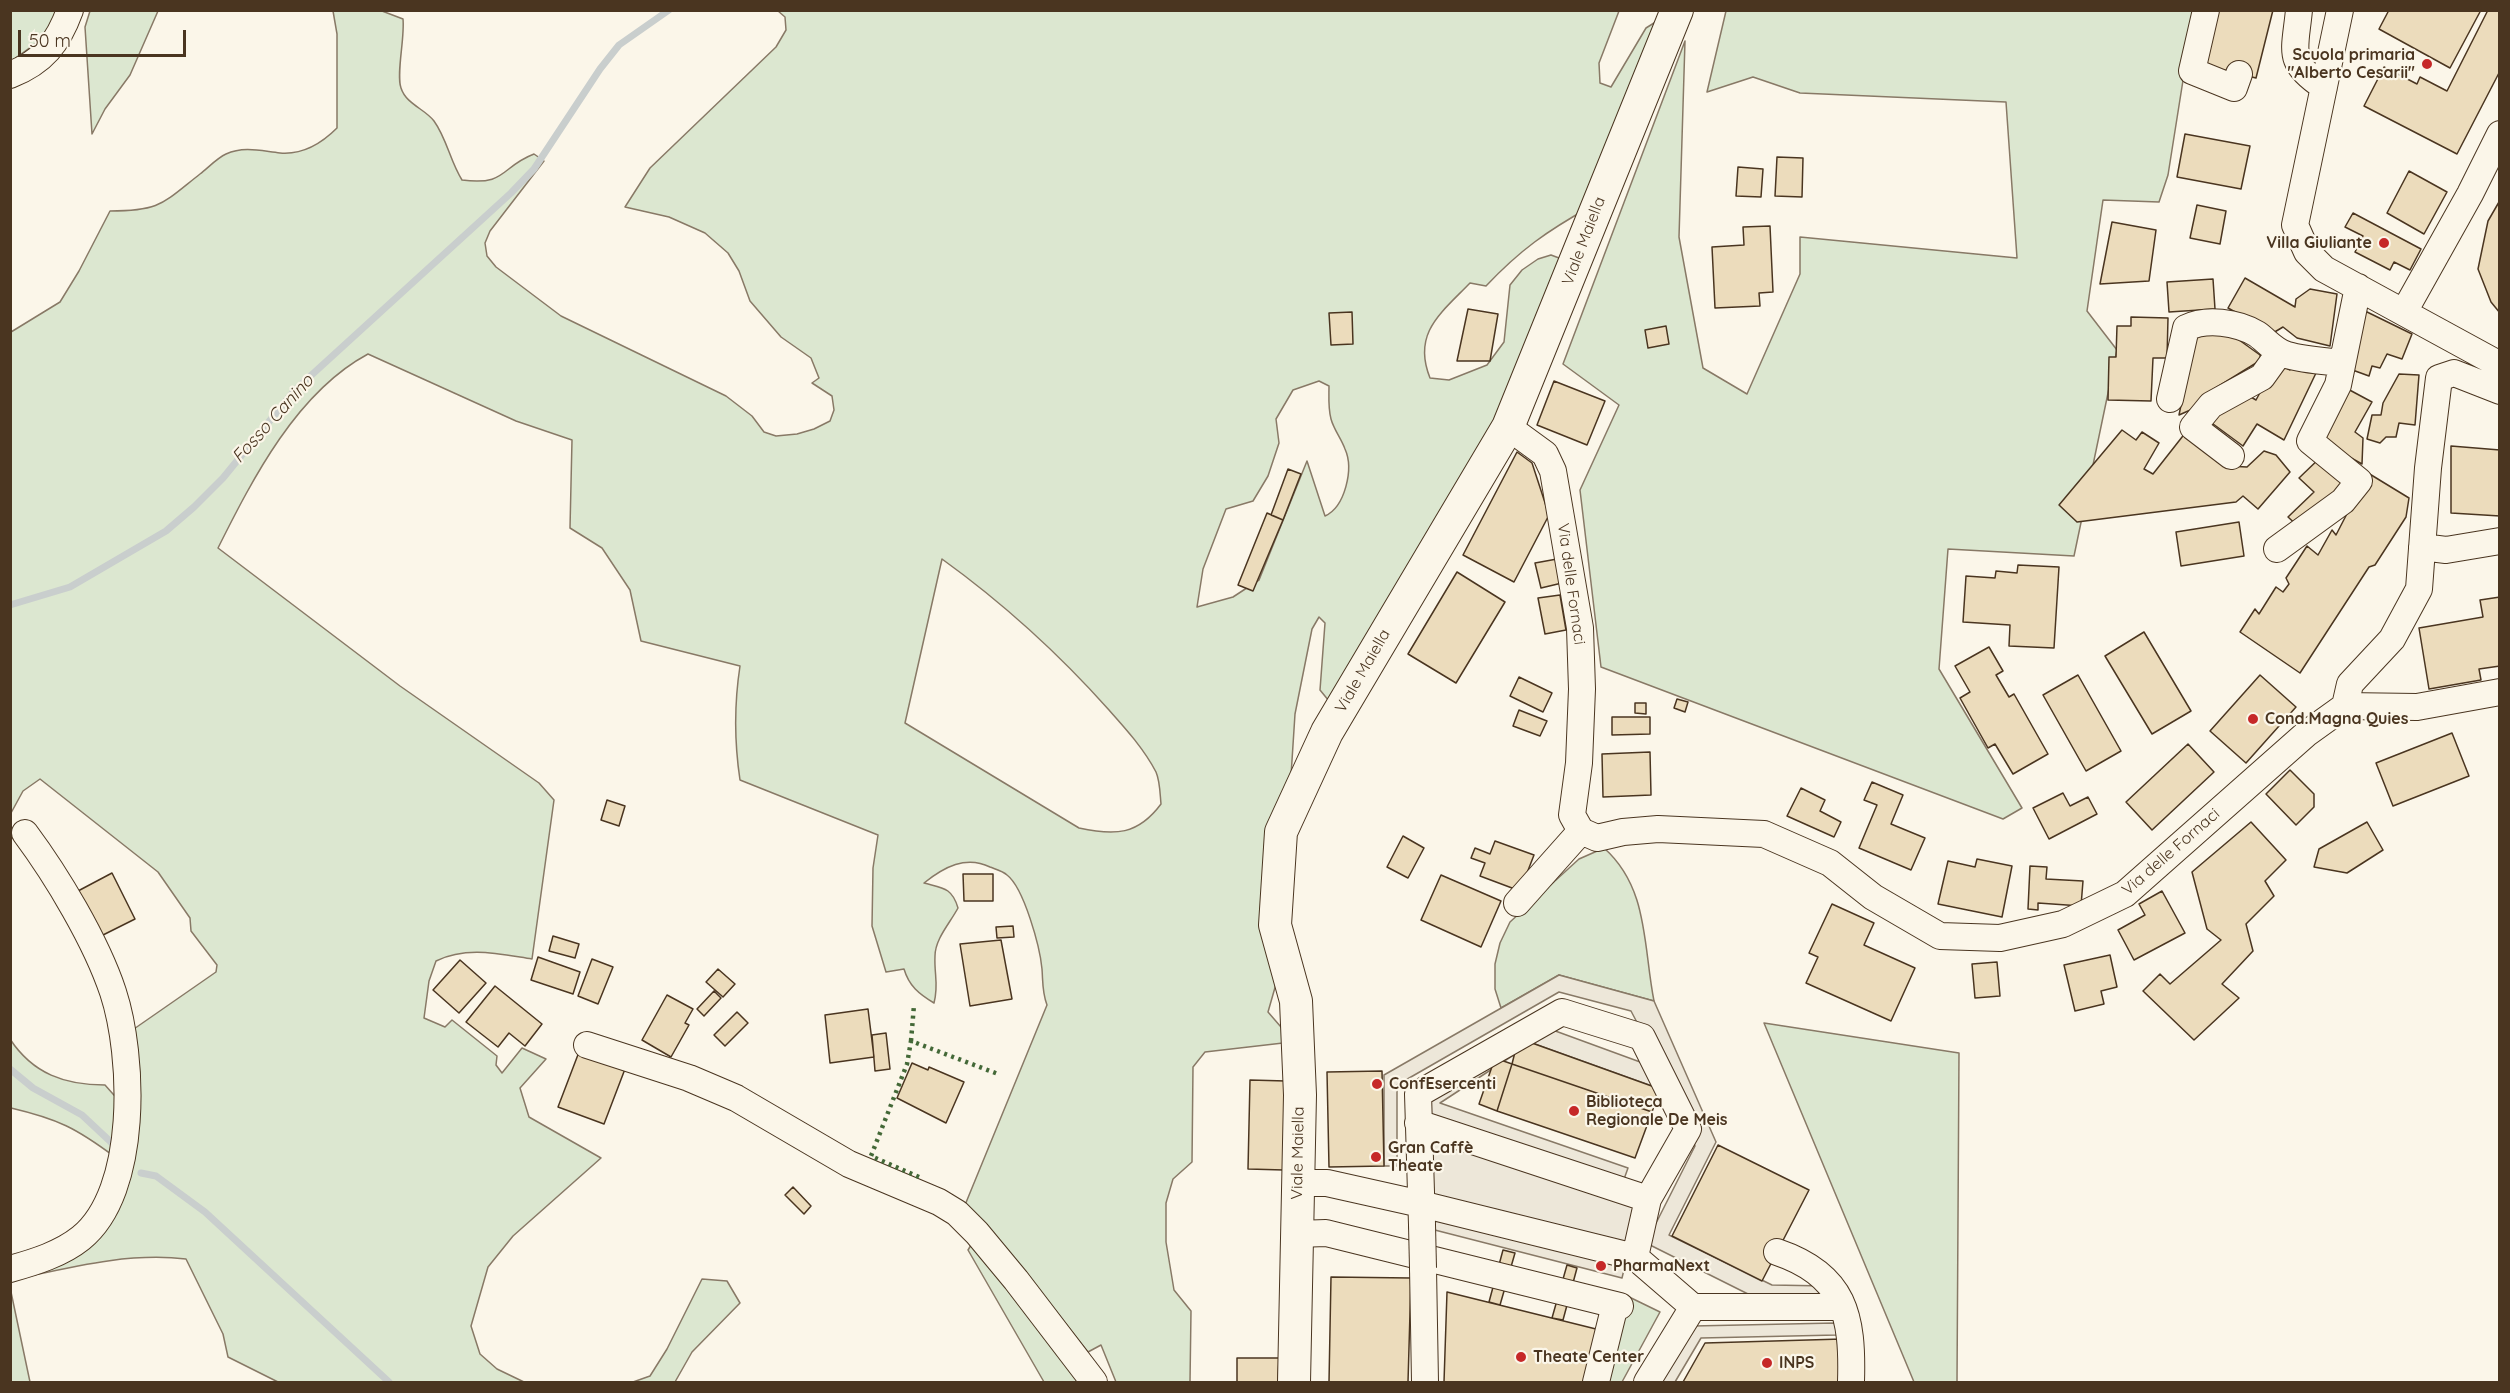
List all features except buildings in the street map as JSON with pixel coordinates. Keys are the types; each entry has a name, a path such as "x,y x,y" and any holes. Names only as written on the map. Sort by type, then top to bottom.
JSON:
{"main road":[{"name":"Viale Maiella","path":"1294,1383 1300,1095 1296,1001 1275,925 1281,832 1327,732 1508,427 1677,10"}],"street":[{"path":"10,75 30,67 47,54 63,31 70,10"},
{"path":"2206,10 2192,71 2234,88 2239,74"},
{"path":"2298,10 2295,57 2303,74 2324,87"},
{"path":"2340,10 2295,225 2307,252 2324,269 2499,365"},
{"path":"2404,312 2470,194 2499,134"},
{"path":"2277,549 2343,501 2359,481 2310,441 2338,385 2358,287"},
{"path":"2170,399 2186,328 2200,321 2228,325 2256,334 2280,352 2342,363"},
{"path":"2231,456 2193,426 2211,405 2262,377 2280,352"},
{"path":"2499,391 2454,373 2439,378 2428,468 2419,589 2391,639 2350,684 2345,706 2417,707 2499,692"},
{"name":"Via delle Fornaci","path":"1508,427 1545,454 1553,471 1580,628 1582,689 1579,763 1572,815 1581,831 1597,838 1623,832 1658,829 1764,834 1830,863 1873,897 1940,936 2000,938 2063,924 2125,894 2306,734 2345,706"},
{"path":"2422,547 2446,550 2499,541"},
{"path":"1517,903 1581,831"},
{"path":"10,1269 65,1249 82,1237 95,1223 112,1192 125,1151 127,1130 122,1032 112,990 53,871 25,833"},
{"path":"1425,1383 1418,1094 1562,1012 1642,1037 1688,1129 1648,1199 1635,1257"},
{"path":"586,1045 689,1078 736,1098 849,1164 939,1202 957,1213 1010,1272 1094,1383"},
{"path":"1418,1124 1648,1199"},
{"path":"1298,1183 1327,1183 1421,1214 1635,1257 1693,1307 1842,1307"},
{"path":"1297,1234 1326,1233 1617,1306 1596,1383"},
{"path":"1778,1252 1798,1259 1826,1277 1842,1307 1851,1341 1851,1383"},
{"path":"1647,1383 1693,1307"}],"green space":[{"path":"11,11 60,11 46,34 11,61"},
{"path":"90,11 158,11 130,75 105,109 92,134 85,27"},
{"path":"333,11 382,11 403,19 399,74 403,94 434,121 462,180 477,181 496,178 534,154 544,161 490,231 485,243 487,256 496,267 561,316 726,396 752,416 764,432 776,436 797,434 830,421 834,410 832,396 812,383 819,378 811,358 781,337 750,301 739,271 728,253 705,233 669,217 625,207 650,168 776,47 786,30 785,17 778,11 1619,11 1599,63 1600,83 1611,87 1646,28 1662,18 1590,207 1535,242 1486,286 1470,283 1432,325 1425,348 1425,362 1430,378 1449,380 1487,365 1504,342 1510,285 1522,270 1538,259 1551,255 1559,258 1566,271 1516,394 1329,701 1320,690 1325,623 1319,617 1312,629 1295,714 1278,977 1268,1012 1287,1034 1283,1043 1205,1052 1193,1067 1192,1162 1173,1179 1166,1203 1166,1242 1174,1290 1191,1311 1190,1382 1116,1382 1101,1345 1088,1352 1012,1256 965,1205 1047,1005 1035,933 1025,905 1013,882 1001,871 972,862 956,864 939,872 924,883 946,889 953,896 958,908 940,937 936,950 934,1003 915,989 904,969 886,972 872,926 873,868 878,835 740,780 736,723 740,666 641,641 630,590 602,548 570,528 572,440 516,421 368,354 343,370 320,390 299,414 262,466 218,548 400,686 539,783 554,800 532,959 471,952 448,956 436,961 429,981 424,1018 445,1027 452,1020 497,1056 496,1065 502,1073 522,1048 546,1059 520,1088 529,1117 601,1158 513,1236 488,1267 471,1326 480,1354 497,1369 524,1382 278,1382 228,1357 223,1334 186,1259 164,1257 120,1259 11,1280 114,1209 131,1031 216,972 217,965 191,931 190,918 158,872 40,779 23,791 11,813 11,332 60,302 110,211 127,211 160,204 226,154 246,150 296,152 312,147 337,128 337,34","holes":["1319,381 1329,386 1331,419 1348,457 1346,487 1338,505 1325,516 1307,461 1259,580 1233,597 1197,607 1203,569 1226,509 1253,501 1268,476 1279,443 1276,419 1293,390","942,559 987,593 1050,649 1090,689 1134,739 1156,772 1160,788 1161,804 1144,822 1125,831 1115,832 1079,828 905,723"]},
{"path":"1726,11 2194,11 2168,175 2159,202 2103,200 2087,311 2117,350 2074,556 1948,549 1939,669 2022,808 2003,819 1601,667 1580,490 1619,405 1563,364 1685,41 1679,237 1703,368 1747,394 1800,274 1800,237 2017,258 2006,102 1800,93 1753,77 1707,92"},
{"path":"1604,848 1619,864 1637,899 1654,1001 1559,975 1501,1008 1495,989 1495,964 1500,943 1510,922 1579,859"},
{"path":"1764,1023 1959,1053 1957,1382 1914,1382"},
{"path":"10,1039 29,1061 51,1075 77,1083 105,1085 121,1103 115,1157 66,1126 42,1116 11,1108"},
{"path":"976,1237 1084,1382 1044,1382 968,1250"},
{"path":"702,1279 727,1281 740,1303 692,1352 675,1382 633,1382 650,1376 667,1349"},
{"path":"11,1292 30,1382 11,1382"},
{"path":"1623,1294 1660,1312 1622,1382 1599,1382"}],"shaded area":[{"path":"1559,975 1654,1001 1716,1142 1669,1235 1772,1285 1826,1286 1830,1302 1762,1301 1646,1243 1695,1146 1681,1103 1660,1089 1532,1043 1440,1103 1628,1168 1623,1182 1418,1112 1427,1096 1539,1025 1662,1070 1631,1011 1559,992 1397,1085 1397,1166 1384,1166 1384,1075"},
{"path":"1425,1135 1639,1207 1622,1278 1427,1228"},
{"path":"1835,1323 1837,1335 1701,1338 1675,1382 1660,1382 1693,1326"}],"waterway":[{"name":"Fosso Canino","path":"10,605 70,587 166,531 194,507 223,478 294,391 511,193 534,169 600,69 619,45 669,10"},
{"path":"10,1069 33,1088 82,1115 114,1145"},
{"path":"141,1173 156,1176 205,1212 389,1382"}],"hedge":[{"path":"911,1041 914,1005"},
{"path":"919,1177 871,1156 907,1064 911,1041 998,1074"}],"place":[{"name":"Scuola primaria \"Alberto Cesarii\"","path":"2427,64"},
{"name":"Villa Giuliante","path":"2384,243"},
{"name":"Cond.Magna Quies","path":"2253,719"},
{"name":"ConfEsercenti","path":"1377,1084"},
{"name":"Biblioteca Regionale De Meis","path":"1574,1111"},
{"name":"Gran Caffè Theate","path":"1376,1157"},
{"name":"PharmaNext","path":"1601,1266"},
{"name":"Theate Center","path":"1521,1357"},
{"name":"INPS","path":"1767,1363"}]}
